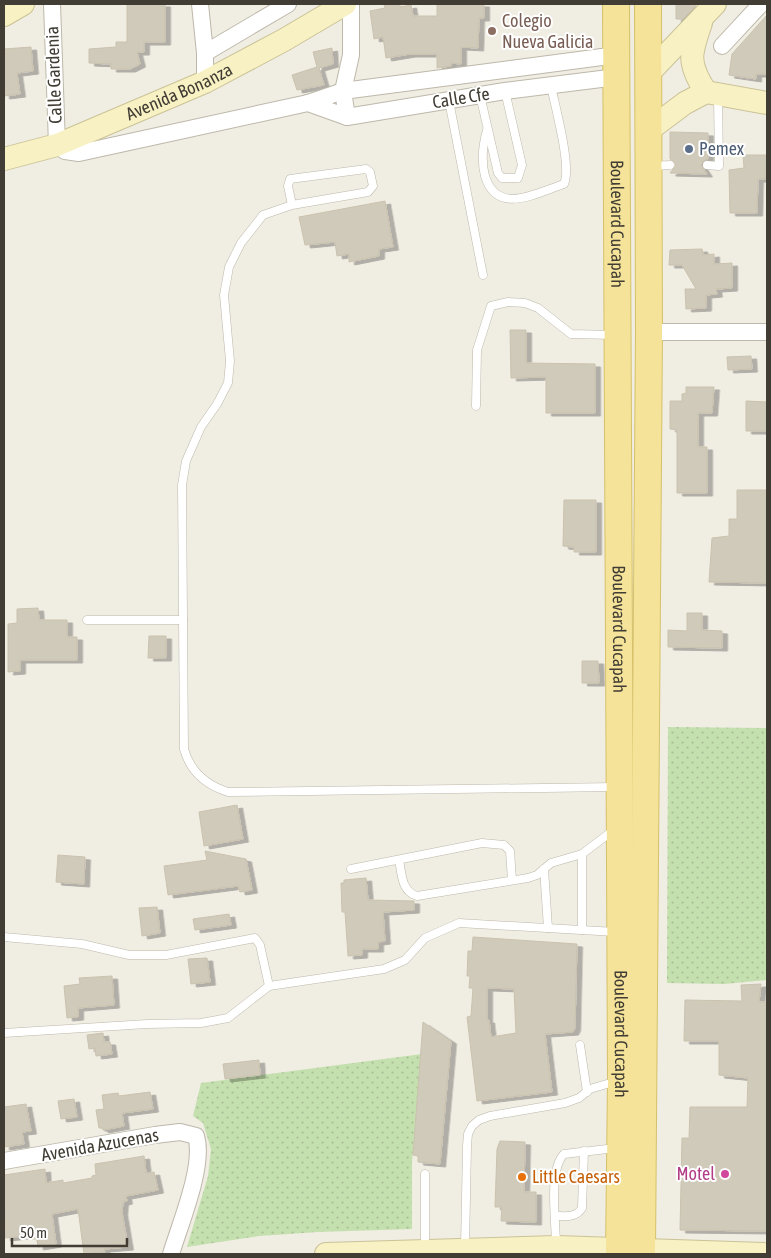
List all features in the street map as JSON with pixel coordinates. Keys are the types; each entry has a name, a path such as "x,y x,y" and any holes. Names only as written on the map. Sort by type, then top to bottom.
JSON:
{"main road":[{"name":"Boulevard Cucapah","path":"616,4 621,1148 630,1252"},
{"name":"Boulevard Cucapah","path":"630,1252 649,332 659,166 649,130 648,4"}],"street":[{"path":"4,15 23,4"},
{"name":"Calle Gardenia","path":"52,4 57,145"},
{"path":"200,4 205,53 205,82"},
{"path":"205,53 288,4"},
{"name":"Avenida Bonanza","path":"4,158 57,145 205,82 284,40 345,4"},
{"path":"347,117 343,90 351,55 351,4"},
{"path":"722,46 761,4"},
{"path":"648,74 709,10"},
{"path":"709,10 691,55 695,72 712,93"},
{"path":"573,60 577,82"},
{"name":"Calle Cfe","path":"57,145 65,151 90,152 308,103 343,90 573,60 617,66"},
{"name":"Calle Cfe","path":"308,103 347,117 505,91 577,82 617,66"},
{"path":"649,130 685,102 712,93 767,103"},
{"path":"649,332 767,332"},
{"name":"Avenida Azucenas","path":"4,1161 163,1134 180,1132 196,1136 199,1146 197,1168 171,1254"},
{"path":"326,1254 426,1250 507,1252 556,1247 630,1252 763,1254"}],"lane":[{"path":"487,130 483,168 488,185 494,195 517,199 564,184 567,177 565,160 551,86"},
{"path":"480,95 498,173 502,178 518,178 522,165 505,91"},
{"path":"708,165 719,166 712,93"},
{"path":"449,101 482,275"},
{"path":"292,205 288,186 290,179 366,169 370,172 373,186 368,192 292,205 263,215 241,243 229,267 224,295 230,361 228,383 217,404 200,427 186,461 182,486 184,749 187,760 200,777 213,787 228,792 620,787"},
{"path":"476,406 477,350 491,306 508,302 525,303 538,308 571,334 617,335"},
{"path":"87,620 183,620"},
{"path":"398,860 404,887 409,893 417,896 537,875 552,863 582,854 619,826"},
{"path":"351,870 482,843 504,845 510,851 512,880"},
{"path":"582,854 582,930"},
{"path":"544,868 548,928"},
{"path":"4,1034 147,1024 201,1023 228,1018 269,986 384,969 405,960 425,938 459,923 621,932"},
{"path":"4,937 82,944 130,955 166,955 255,938 260,945 269,986"},
{"path":"580,1045 586,1092"},
{"path":"464,1252 467,1146 468,1134 472,1126 490,1116 565,1104 601,1085 622,1080"},
{"path":"556,1247 555,1173 558,1160 564,1154 621,1148"},
{"path":"556,1216 574,1215 582,1208 584,1151"},
{"path":"425,1174 426,1250"}],"green space":[{"path":"668,727 767,728 767,980 724,984 667,983"},
{"path":"422,1054 412,1162 412,1229 259,1236 187,1247 208,1176 211,1149 203,1123 193,1116 201,1083"}],"building":[{"path":"127,4 165,4 165,42 144,42 144,52 137,52 140,64 130,69 111,69 111,64 89,63 89,49 116,47 116,42 127,42"},
{"path":"384,4 400,4 400,7 411,5 413,16 437,16 437,4 484,4 484,18 479,18 478,48 461,47 461,64 451,63 451,66 437,68 437,54 410,54 386,58 383,37 374,39 370,11 385,8"},
{"path":"676,4 697,4 683,19 676,19"},
{"path":"767,15 767,74 756,74 756,79 729,75 732,54"},
{"path":"31,47 33,71 17,73 20,94 4,96 4,49"},
{"path":"332,48 333,64 319,68 324,85 297,90 292,75 317,67 313,52"},
{"name":"Pemex","path":"670,132 708,133 708,159 703,161 701,165 707,174 670,173 676,165 670,159"},
{"path":"743,155 767,155 766,179 758,179 757,213 730,213 729,170 744,168"},
{"path":"385,201 393,247 379,249 379,256 349,262 349,254 337,256 335,242 305,245 299,217"},
{"path":"702,249 703,255 714,254 714,264 732,263 732,288 716,289 717,294 706,295 706,308 686,309 685,289 696,289 682,265 669,265 670,250"},
{"path":"510,330 526,330 526,363 595,364 595,413 546,413 546,377 511,378"},
{"path":"751,356 752,369 728,370 727,357"},
{"path":"686,387 714,387 712,413 698,413 698,447 707,447 707,493 677,493 677,430 670,429 670,401 682,401 682,394 686,393"},
{"path":"746,401 767,402 767,431 746,431"},
{"path":"737,490 767,490 767,583 709,582 712,538 729,536 729,519 737,519"},
{"path":"564,500 596,500 596,552 574,552 574,547 563,546"},
{"path":"38,608 39,620 67,620 67,637 77,637 77,660 20,660 20,671 8,672 8,624 17,623 17,609"},
{"path":"687,613 702,613 702,630 722,631 722,648 668,647 668,630 687,631"},
{"path":"149,636 166,636 166,658 148,658"},
{"path":"582,661 598,661 599,683 582,683"},
{"path":"237,805 243,839 204,846 199,812"},
{"path":"205,851 246,859 252,890 240,892 238,886 168,895 164,866 207,860"},
{"path":"58,855 85,857 84,884 56,882"},
{"path":"366,878 368,900 414,901 414,910 383,912 385,941 378,942 378,949 362,949 362,955 348,956 345,912 342,912 341,883 344,883 344,880"},
{"path":"157,907 160,933 142,936 139,908"},
{"path":"229,914 231,925 195,930 193,919"},
{"path":"473,937 577,944 575,1028 573,1032 545,1034 552,1092 477,1101 467,1017 471,1016 473,988 469,988 470,976 467,976 468,951 472,951","holes":["487,988 514,989 516,1033 491,1037 489,1020 487,1020"]},
{"path":"207,958 210,982 191,984 188,959"},
{"path":"112,976 114,1005 78,1008 78,1017 67,1018 64,986 80,984 79,978"},
{"path":"761,984 759,1002 767,1002 767,1231 680,1230 682,1138 689,1138 690,1107 747,1107 748,1078 719,1075 719,1041 684,1041 685,1000 742,1001 741,985"},
{"path":"423,1022 451,1041 440,1164 418,1162 418,1156 413,1155"},
{"path":"103,1033 104,1042 110,1042 112,1054 96,1056 95,1048 89,1049 87,1035"},
{"path":"259,1060 260,1075 225,1079 223,1064"},
{"path":"150,1092 153,1109 122,1113 124,1126 103,1130 99,1128 96,1110 104,1109 102,1095 118,1093 119,1096"},
{"path":"74,1099 77,1117 61,1119 58,1101"},
{"path":"26,1104 31,1131 22,1132 24,1144 4,1147 4,1107"},
{"path":"500,1141 525,1142 524,1192 536,1192 536,1222 501,1221 502,1207 495,1207 497,1149"},
{"path":"144,1156 146,1173 154,1172 158,1190 126,1196 127,1201 123,1202 122,1212 128,1247 104,1249 105,1252 84,1254 78,1209 52,1214 56,1244 38,1247 37,1239 32,1239 31,1235 5,1238 4,1175 45,1169 46,1183 63,1180 63,1183 92,1178 92,1176 96,1175 95,1164"}],"place":[{"name":"Colegio Nueva Galicia","path":"492,31"},
{"name":"Pemex","path":"689,149"},
{"name":"Motel","path":"725,1174"},
{"name":"Little Caesars","path":"522,1177"}]}
